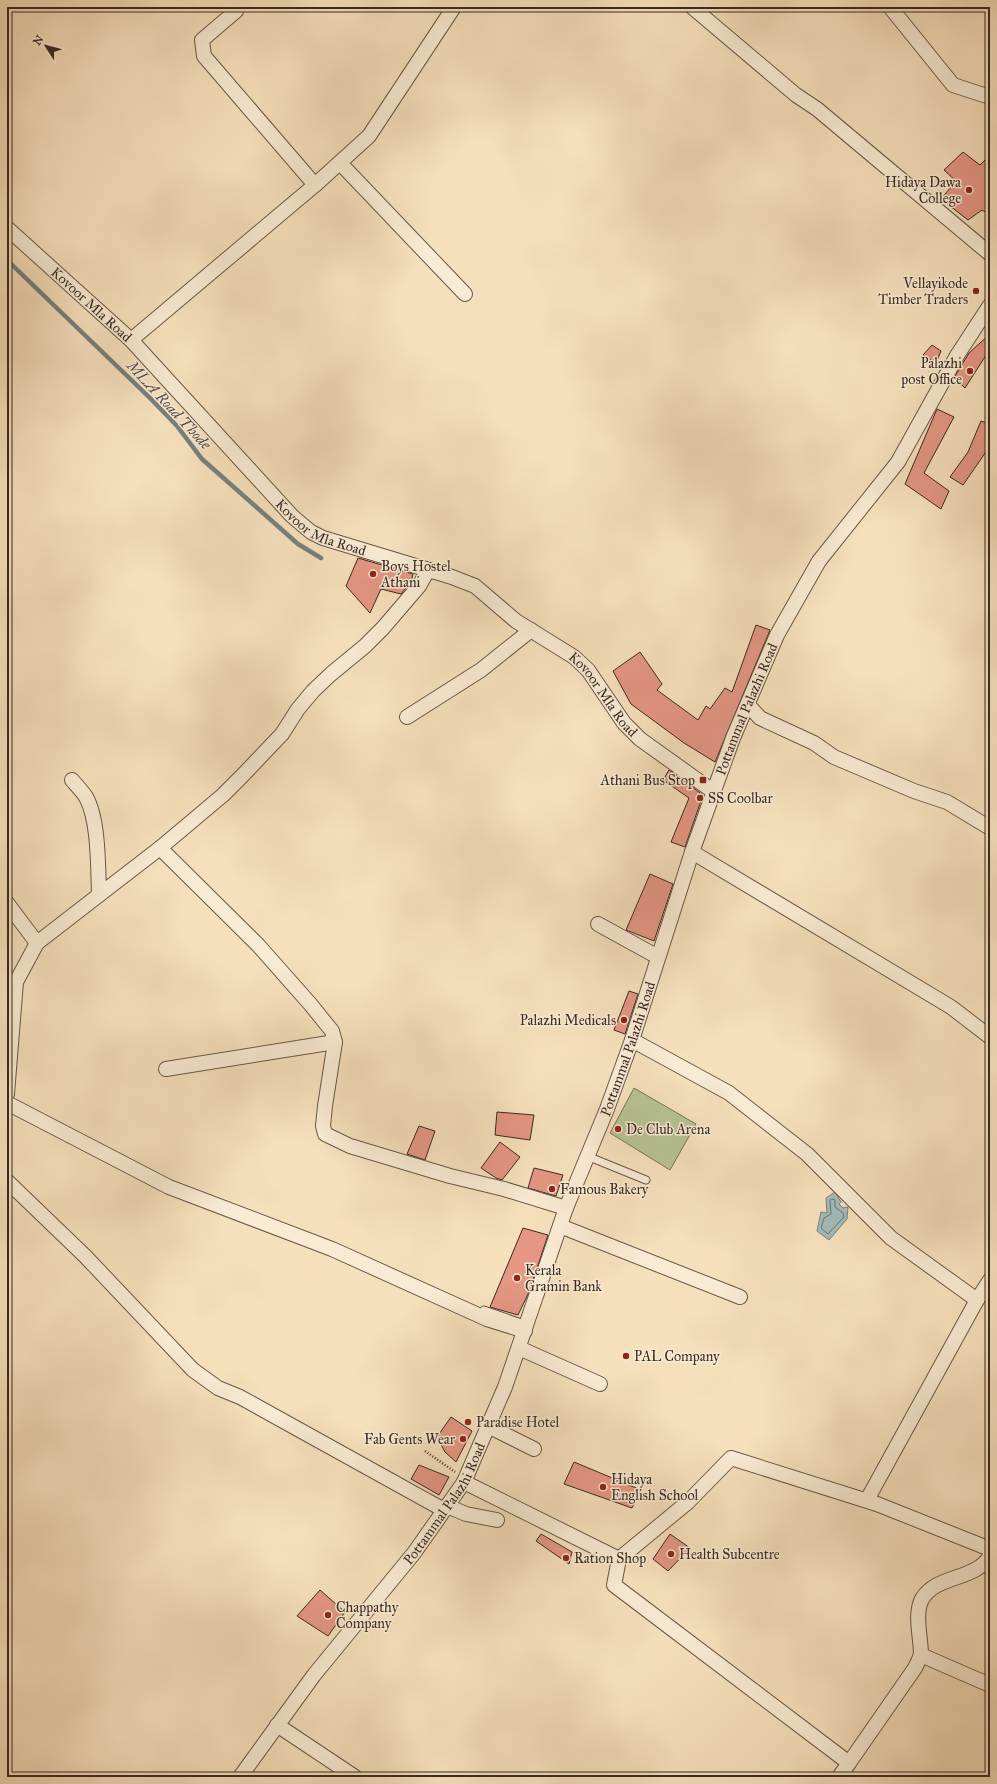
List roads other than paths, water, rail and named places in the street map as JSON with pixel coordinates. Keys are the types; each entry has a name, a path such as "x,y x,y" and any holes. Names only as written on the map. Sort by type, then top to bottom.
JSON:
{"street":[{"path":"131,340 315,185 369,136 454,7"},
{"path":"692,7 796,95 821,113 990,254"},
{"path":"890,7 953,85 990,97"},
{"path":"236,11 202,40 204,56 315,185"},
{"path":"340,163 465,294"},
{"name":"Kovoor Mla Road","path":"7,228 131,340 292,516 311,532 323,538 475,586 516,621 574,657 588,670 624,723 640,739 714,792"},
{"name":"Pottammal Palazhi Road","path":"240,1777 314,1674 414,1553 464,1480 506,1387 566,1208 588,1156 632,1040 692,852 733,738 777,635 816,568 898,462 958,354 990,305"},
{"path":"7,1094 16,982 37,943 160,848 223,795 282,734 298,709 313,691 365,646 383,628 419,586 428,570"},
{"path":"407,717 481,670 531,630"},
{"path":"748,705 760,718 814,743 834,757 914,791 947,802 990,828"},
{"path":"72,780 86,797 91,810 95,829 99,895"},
{"path":"160,848 262,949 332,1031 335,1042 325,1106 323,1126 325,1134 350,1146 450,1176 504,1189 566,1208"},
{"path":"692,852 951,1007 990,1037"},
{"path":"7,903 37,943"},
{"path":"598,924 658,957"},
{"path":"632,1040 729,1093 808,1154 891,1238 977,1300"},
{"path":"166,1069 335,1042"},
{"path":"7,1103 169,1187 332,1249 487,1319 526,1328"},
{"path":"7,1180 85,1256 193,1370 218,1388 240,1397 446,1508 466,1514 497,1520"},
{"path":"560,1226 740,1297"},
{"path":"867,1500 977,1300 990,1280"},
{"path":"519,1348 600,1384"},
{"path":"488,1426 534,1449"},
{"path":"848,1763 614,1585 619,1560 688,1502 731,1458 867,1500 990,1549"},
{"path":"464,1480 619,1560"},
{"path":"839,1777 915,1668 921,1655 918,1627 922,1600 933,1587 974,1572 986,1562 990,1556"},
{"path":"921,1655 990,1685"},
{"path":"277,1725 355,1777"}],"lane":[{"path":"588,1156 646,1180"},
{"path":"484,1310 526,1328"}],"water":[{"path":"835,1192 841,1202 839,1204 843,1208 848,1207 847,1219 829,1240 817,1231 821,1212 827,1213 826,1198"}],"waterway":[{"name":"MLA Road Thode","path":"7,260 151,399 177,426 202,459 298,544 321,558"}],"place":[{"name":"Hidaya Dawa College","path":"969,190"},
{"name":"Vellayikode Timber Traders","path":"976,291"},
{"name":"Palazhi post Office","path":"970,371"},
{"name":"Boys Hostel Athani","path":"373,574"},
{"name":"Athani Bus Stop","path":"703,780"},
{"name":"SS Coolbar","path":"700,798"},
{"name":"Palazhi Medicals","path":"624,1020"},
{"name":"De Club Arena","path":"618,1129"},
{"name":"Famous Bakery","path":"552,1189"},
{"name":"Kerala Gramin Bank","path":"517,1278"},
{"name":"PAL Company","path":"626,1356"},
{"name":"Paradise Hotel","path":"468,1422"},
{"name":"Fab Gents Wear","path":"463,1439"},
{"name":"Hidaya English School","path":"603,1487"},
{"name":"Health Subcentre","path":"671,1554"},
{"name":"Ration Shop","path":"566,1558"},
{"name":"Chappathy Company","path":"328,1615"}]}
